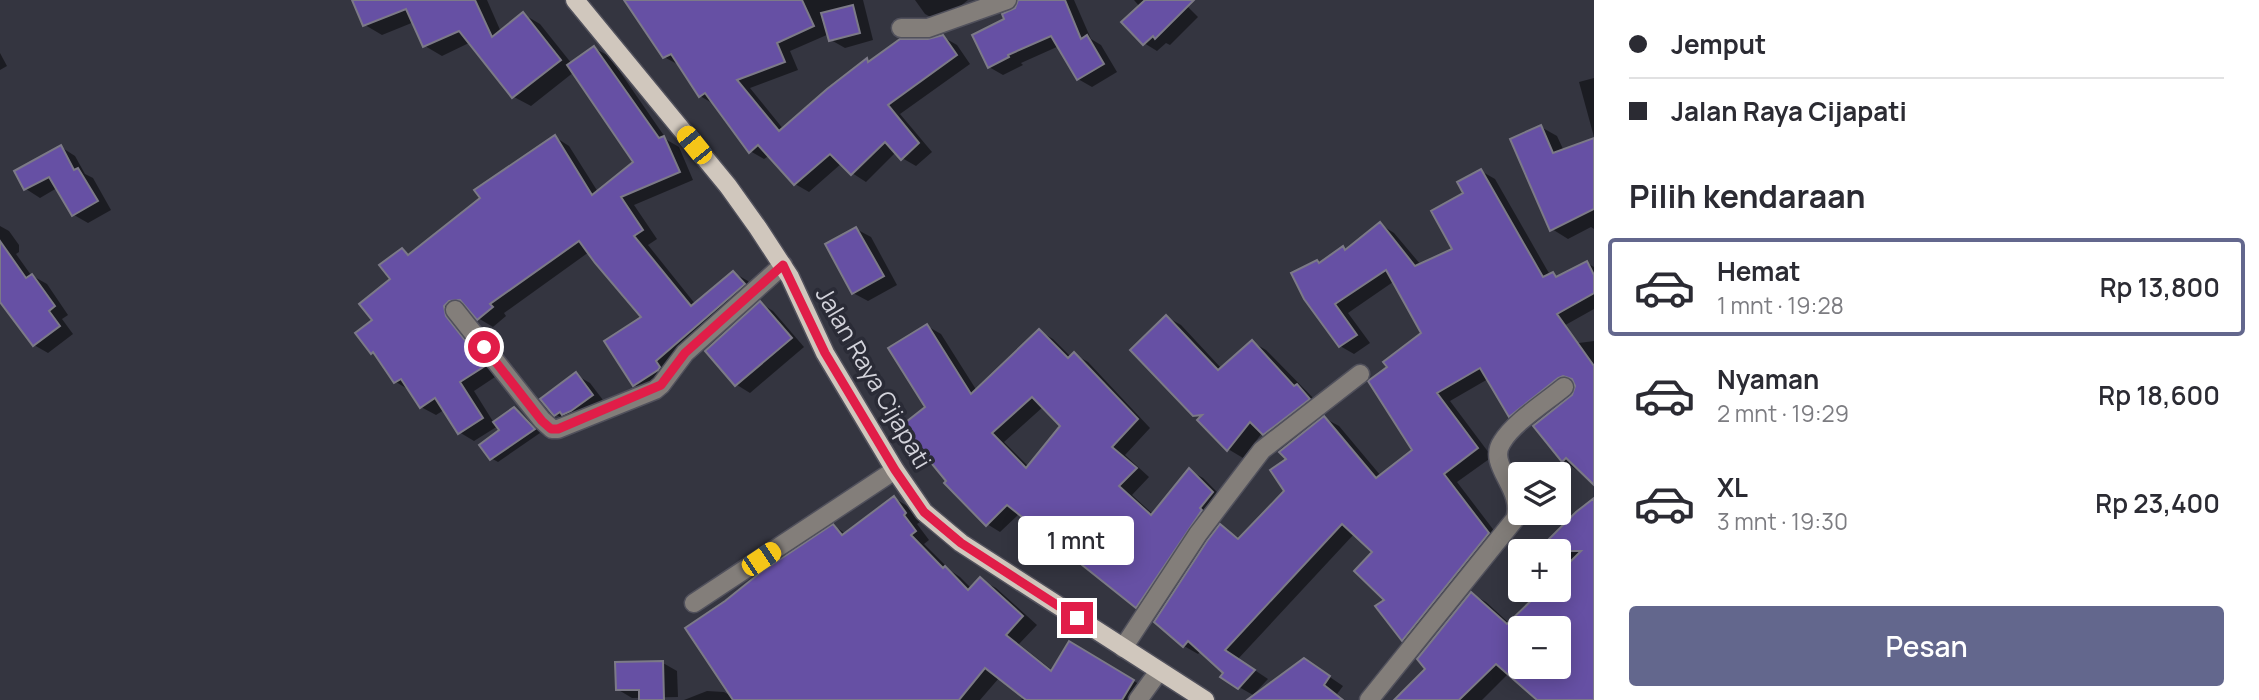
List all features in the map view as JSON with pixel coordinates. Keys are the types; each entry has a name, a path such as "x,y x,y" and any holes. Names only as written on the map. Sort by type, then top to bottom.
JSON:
{"main road":[{"name":"Jalan Raya Cijapati","path":"575,0 728,186 783,265 825,353 895,470 924,512 961,543 1205,700"}],"street":[{"path":"901,28 928,28 1007,0"},
{"path":"455,310 542,421 551,429 558,429 661,385 685,353 783,265"},
{"path":"1123,648 1198,534 1262,450 1360,374"},
{"path":"1369,700 1515,519 1517,502 1498,462 1498,449 1510,432 1564,387"},
{"path":"694,603 895,470"},
{"path":"1138,700 1159,671"}],"building":[{"path":"352,0 475,0 492,37 523,12 561,60 512,98 459,31 423,47 406,9 363,26"},
{"path":"624,0 802,0 814,26 777,43 785,62 737,80 779,131 867,58 868,62 900,39 928,39 943,35 957,55 888,105 919,143 901,160 885,142 851,175 830,154 794,185 758,145 749,153 705,93 699,97 671,54 663,58"},
{"path":"1018,0 1065,0 1081,39 1087,35 1104,64 1077,80 1051,36 1008,55 1009,57 988,68 972,35 1004,19 1002,14 1015,8"},
{"path":"1145,0 1194,0 1155,39 1153,36 1143,45 1121,22"},
{"path":"853,5 860,33 829,41 821,13"},
{"path":"594,46 659,138 664,136 680,172 621,197 643,230 634,236 691,306 733,271 745,284 656,361 660,367 658,370 633,386 604,341 641,317 579,241 490,304 493,307 477,320 460,300 449,301 444,306 446,316 485,366 460,382 483,418 458,434 435,398 420,408 401,379 394,383 373,352 371,354 355,333 372,320 359,304 390,279 379,265 402,248 408,255 480,198 474,190 555,135 592,195 633,162 567,65"},
{"path":"1541,125 1553,153 1594,138 1594,209 1550,231 1510,139"},
{"path":"61,145 74,170 78,168 98,201 72,216 49,177 24,190 14,171"},
{"path":"1481,169 1543,277 1553,272 1556,277 1587,261 1594,275 1594,293 1557,314 1594,366 1594,485 1566,458 1562,462 1533,426 1572,395 1575,386 1572,379 1563,376 1558,378 1509,417 1480,368 1437,393 1478,448 1444,474 1489,533 1402,641 1375,606 1384,600 1354,571 1372,552 1342,524 1225,650 1255,670 1238,689 1220,677 1223,673 1188,641 1183,647 1154,622 1207,541 1220,524 1238,539 1284,491 1270,470 1286,459 1279,452 1324,416 1376,478 1412,450 1368,381 1387,367 1383,362 1421,333 1386,270 1335,304 1357,335 1339,347 1304,299 1291,273 1317,260 1319,263 1343,246 1345,250 1380,222 1415,266 1452,249 1431,211 1463,193 1457,182"},
{"path":"856,227 884,276 852,294 825,244"},
{"path":"0,241 26,278 32,274 55,306 49,311 60,326 33,346 0,302"},
{"path":"760,301 792,338 735,386 705,351"},
{"path":"1166,315 1218,370 1252,340 1294,386 1297,384 1310,399 1263,435 1250,422 1227,451 1197,420 1202,415 1193,416 1130,350"},
{"path":"927,324 971,394 1039,329 1068,358 1074,352 1138,419 1112,447 1137,468 1119,486 1151,515 1189,468 1213,492 1136,608 1007,505 986,526 944,483 946,481 901,426 925,407 888,348","holes":["1032,397 1060,426 1026,468 992,433"]},
{"path":"576,372 593,395 571,411 562,415 560,412 554,416 540,399"},
{"path":"514,407 535,429 490,460 479,445 499,430 493,422"},
{"path":"894,496 916,531 911,535 943,568 945,566 968,590 980,577 1023,616 1006,635 1051,671 1069,641 1134,680 1122,700 1026,700 985,668 959,700 733,700 685,628 761,572 833,524 842,535"},
{"path":"1594,498 1594,700 1537,700 1513,679 1571,679 1571,616 1515,616 1530,602 1571,602 1571,561 1581,551 1571,551 1571,539 1549,539 1563,525 1571,525 1571,517"},
{"path":"1471,592 1507,624 1508,675 1496,664 1459,700 1394,700 1425,669 1417,659"},
{"path":"1304,658 1330,676 1324,685 1343,700 1247,700"},
{"path":"663,661 664,700 639,700 639,690 616,690 615,662"}],"route":[{"path":"484,347 542,421 551,429 558,429 661,385 685,353 783,265 825,353 895,470 924,512 961,543 1077,618"}]}
